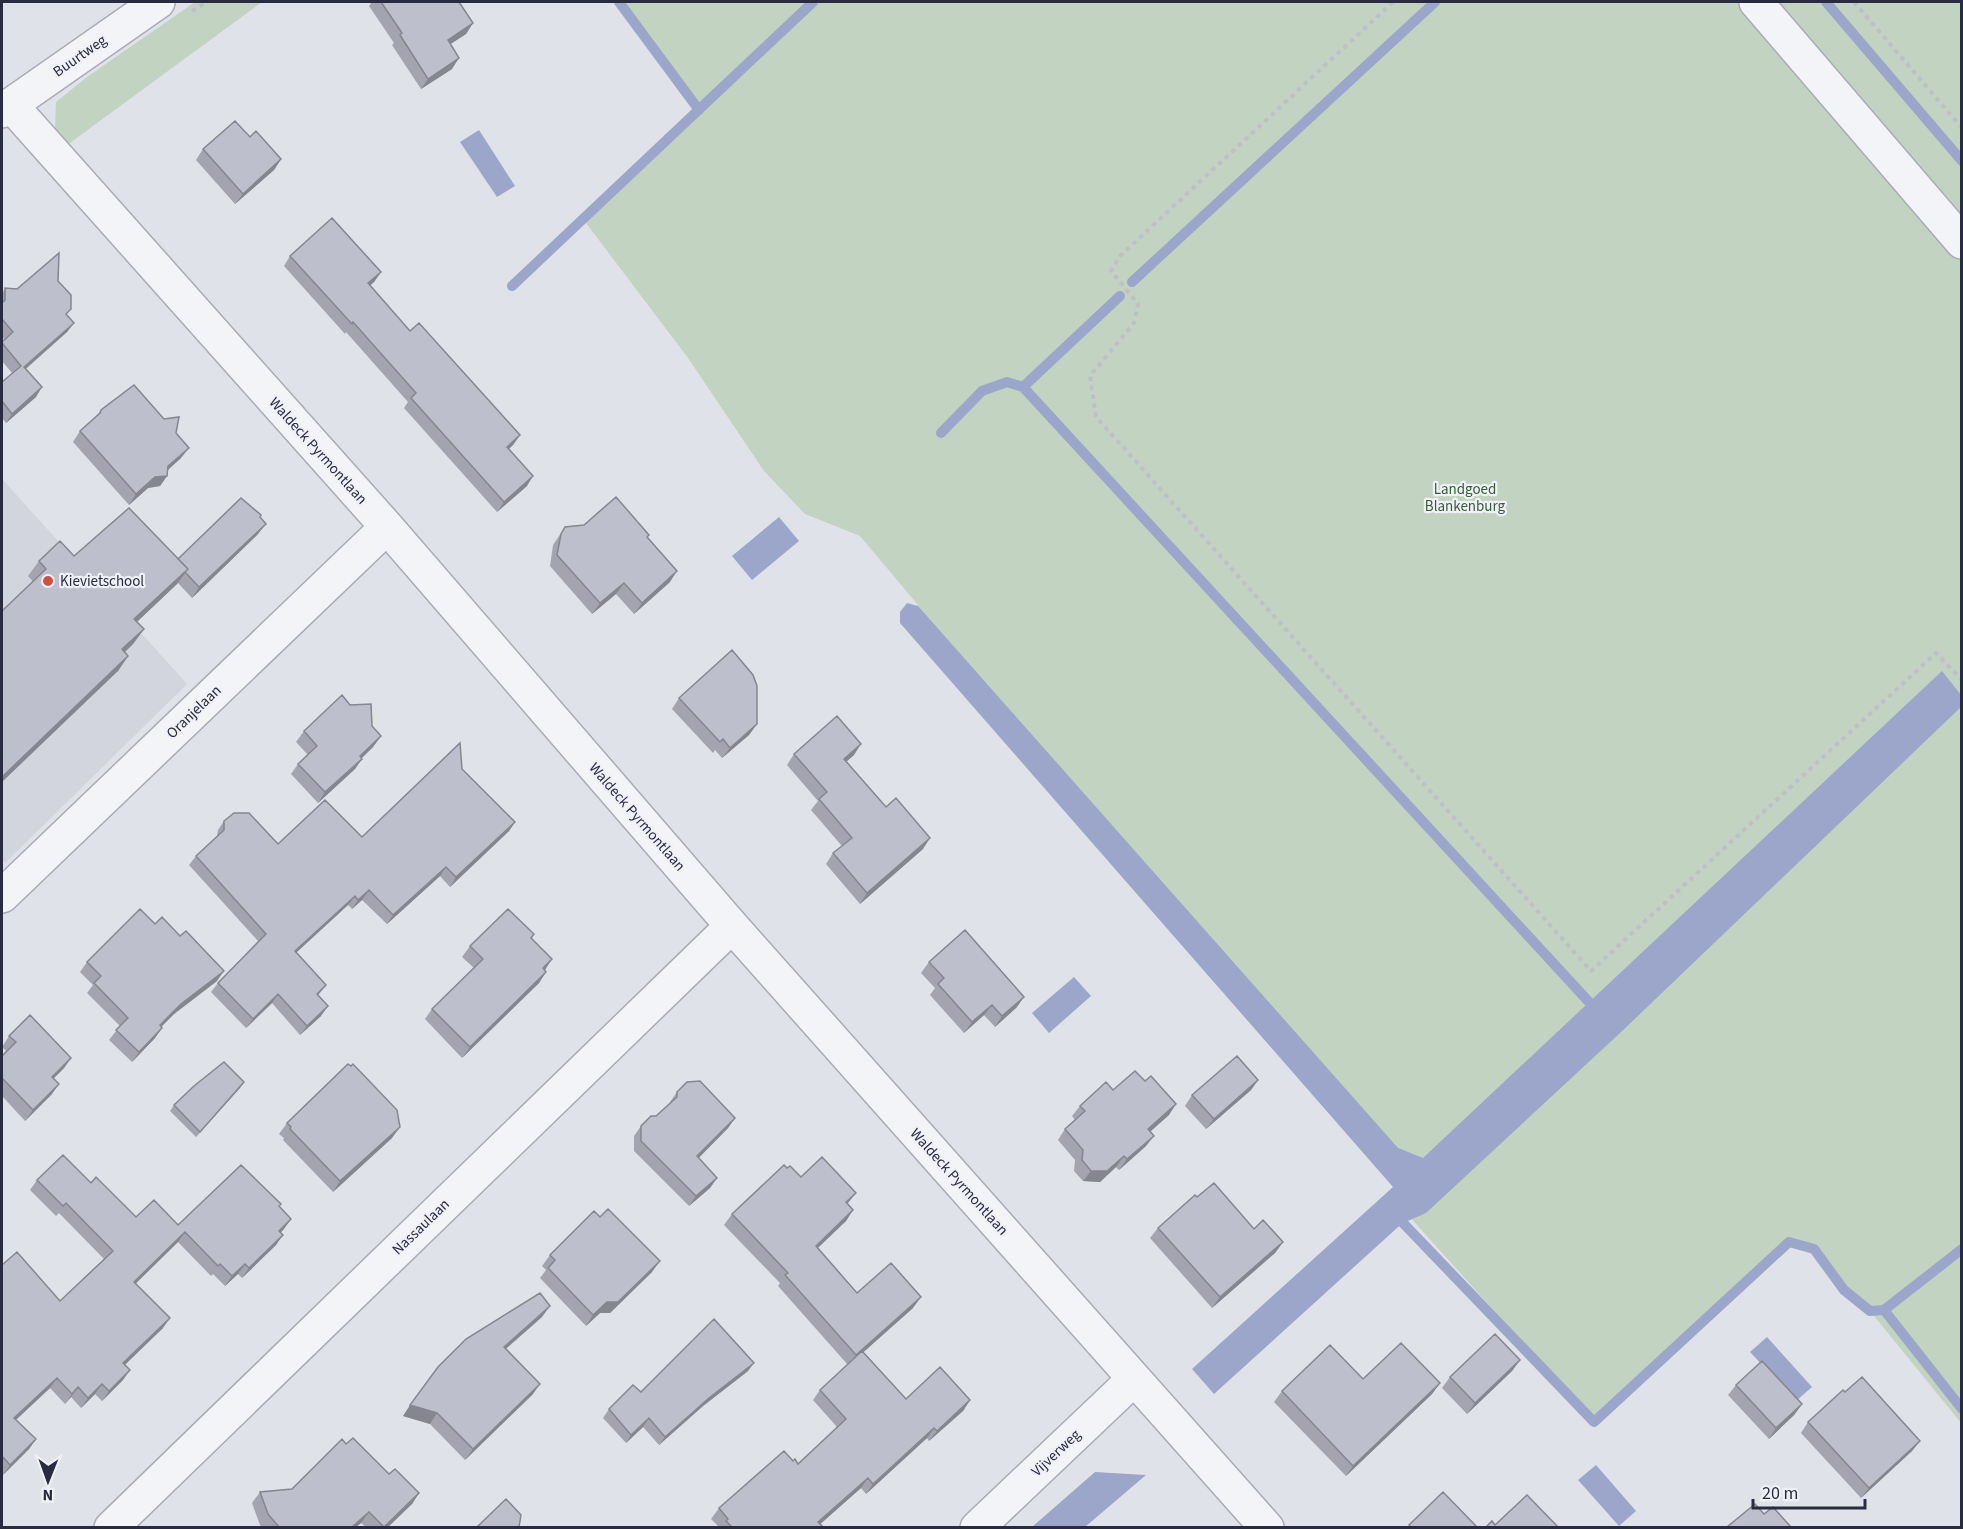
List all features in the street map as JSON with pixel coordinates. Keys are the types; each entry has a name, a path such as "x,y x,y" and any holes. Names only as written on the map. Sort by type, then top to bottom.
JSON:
{"street":[{"name":"Buurtweg","path":"6,108 158,2"},
{"path":"1756,2 1962,242"},
{"name":"Waldeck Pyrmontlaan","path":"6,108 387,527 732,926 1266,1527"},
{"name":"Oranjelaan","path":"2,896 387,527"},
{"name":"Nassaulaan","path":"111,1527 732,926"},
{"name":"Vijverweg","path":"977,1527 1134,1379"}],"path":[{"path":"1393,2 1120,256 1111,271 1138,304 1134,323 1090,376 1096,417 1591,971 1936,653 1962,680"},
{"path":"1854,2 1962,128"}],"shaded area":[{"name":"Kievietschool","path":"2,479 187,684 5,863 2,859"}],"green space":[{"path":"195,2 262,2 63,148 55,128 56,102 87,77"},
{"name":"Landgoed Blankenburg","path":"619,2 1961,2 1961,1423 1870,1311 1844,1290 1814,1249 1789,1242 1594,1422 1409,1216 1387,1158 913,620 918,605 860,536 805,514 764,471 688,358 583,219 699,110"}],"water":[{"path":"479,130 515,186 497,197 460,142"},
{"path":"779,517 799,541 752,580 732,556"},
{"path":"907,603 918,606 1398,1148 1423,1158 1942,671 1961,695 1961,707 1620,1033 1426,1213 1397,1228 1214,1394 1192,1369 1393,1187 900,623 900,612"},
{"path":"1074,977 1091,996 1049,1033 1032,1013"},
{"path":"1767,1337 1812,1387 1796,1401 1750,1352"},
{"path":"1596,1465 1636,1511 1619,1526 1578,1480"},
{"path":"1095,1472 1146,1475 1085,1527 1032,1527"}],"building":[{"path":"381,2 459,2 473,23 448,40 459,58 428,79"},
{"path":"235,121 250,137 256,131 281,159 243,194 203,149"},
{"path":"332,218 381,272 368,283 410,331 419,323 520,435 507,447 533,476 504,502 411,398 416,393 290,256"},
{"path":"59,253 58,281 71,295 71,309 66,314 74,323 24,367 42,387 12,414 2,401 2,382 21,366 2,343 13,332 2,319 5,288 17,289"},
{"path":"134,385 164,419 179,417 176,433 189,448 168,466 167,476 155,477 136,494 80,431 101,410"},
{"path":"616,497 677,571 642,603 624,583 600,603 557,555 561,534 565,527 584,525"},
{"path":"241,498 261,515 260,517 266,524 199,587 185,572 188,569 178,559"},
{"path":"129,508 188,569 134,619 144,629 122,649 128,656 2,777 2,611 46,569 39,561 60,541 74,556"},
{"path":"732,650 753,675 757,686 757,724 730,748 723,739 720,742 679,698"},
{"path":"342,695 350,705 371,704 372,726 381,736 360,756 362,759 325,792 298,764 317,746 304,731"},
{"path":"837,716 861,744 844,759 886,807 896,798 930,838 867,893 833,853 852,838 819,799 827,792 794,754"},
{"path":"460,743 462,769 515,822 456,877 446,867 393,915 369,890 358,900 355,896 295,951 326,985 317,994 328,1006 307,1026 278,994 253,1019 218,983 266,934 196,856 224,830 224,821 234,813 249,813 278,844 325,800 362,837"},
{"path":"140,909 155,924 162,917 180,936 186,931 224,971 181,1004 160,1025 162,1028 139,1052 116,1030 128,1018 94,983 101,976 87,962"},
{"path":"508,909 534,934 531,938 552,959 543,968 546,972 470,1047 432,1009 483,959 470,946"},
{"path":"965,930 1024,997 1002,1016 992,1005 972,1022 938,984 944,978 929,962"},
{"path":"30,1015 71,1058 52,1077 59,1084 33,1110 2,1078 2,1056 16,1042 9,1036"},
{"path":"1237,1056 1258,1080 1214,1119 1192,1095"},
{"path":"224,1062 244,1082 200,1132 174,1105"},
{"path":"348,1064 351,1066 353,1064 397,1110 400,1127 340,1181 290,1129 287,1123"},
{"path":"1135,1071 1145,1081 1151,1076 1176,1104 1148,1129 1154,1136 1127,1159 1124,1156 1107,1171 1091,1171 1082,1160 1083,1150 1065,1129 1085,1111 1080,1106 1106,1082 1113,1090"},
{"path":"700,1081 735,1118 697,1156 717,1178 696,1196 641,1141 641,1126 677,1097 677,1092 687,1082"},
{"path":"63,1155 91,1183 96,1177 136,1217 154,1200 178,1225 241,1165 281,1204 279,1206 291,1219 279,1231 283,1235 249,1268 245,1264 232,1276 220,1264 218,1266 185,1232 134,1282 170,1318 123,1363 130,1370 109,1391 102,1384 88,1398 78,1387 72,1394 57,1378 14,1418 36,1439 10,1465 2,1456 2,1265 17,1252 60,1301 113,1251 66,1203 63,1206 37,1180"},
{"path":"822,1157 856,1193 846,1202 853,1210 816,1246 857,1293 891,1263 921,1297 856,1355 785,1275 788,1273 732,1214 784,1165 787,1168 790,1166 801,1177"},
{"path":"1214,1183 1254,1229 1263,1220 1283,1242 1220,1297 1158,1228 1195,1195 1197,1197"},
{"path":"608,1209 660,1261 618,1302 607,1302 593,1315 548,1268 555,1260 550,1255 594,1211 600,1217"},
{"path":"540,1293 550,1306 504,1347 540,1384 473,1449 437,1413 410,1405 438,1367 466,1339"},
{"path":"714,1319 754,1363 709,1398 665,1437 649,1418 631,1435 609,1409 633,1385 641,1392"},
{"path":"1495,1334 1520,1360 1475,1403 1450,1377"},
{"path":"1401,1343 1440,1383 1353,1466 1282,1391 1330,1345 1363,1379"},
{"path":"862,1351 906,1399 940,1367 970,1400 937,1431 934,1428 873,1484 868,1478 818,1522 823,1527 732,1527 719,1508 784,1451 798,1464 846,1419 820,1390"},
{"path":"1762,1361 1802,1404 1776,1428 1736,1385"},
{"path":"1862,1377 1920,1441 1869,1488 1808,1422 1843,1390 1845,1392"},
{"path":"353,1438 389,1474 395,1469 419,1493 384,1527 369,1512 352,1527 279,1527 268,1514 260,1492 292,1489 342,1439 346,1444"},
{"path":"1443,1492 1477,1527 1411,1527 1409,1525"},
{"path":"1527,1495 1558,1527 1486,1527 1492,1521 1495,1525"},
{"path":"506,1499 521,1515 519,1527 477,1527"},
{"path":"1755,1504 1764,1514 1773,1507 1791,1527 1727,1527"}],"waterway":[{"path":"619,2 699,110"},
{"path":"512,286 813,2"},
{"path":"1132,282 1435,2"},
{"path":"1826,2 1962,161"},
{"path":"1120,296 1023,387 1589,1002"},
{"path":"941,433 982,391 1007,382 1023,387"},
{"path":"1403,1223 1594,1422 1789,1242 1814,1249 1844,1290 1870,1311 1884,1310 1962,1249"},
{"path":"1884,1310 1962,1409"}],"place":[{"name":"Kievietschool","path":"48,581"}]}
